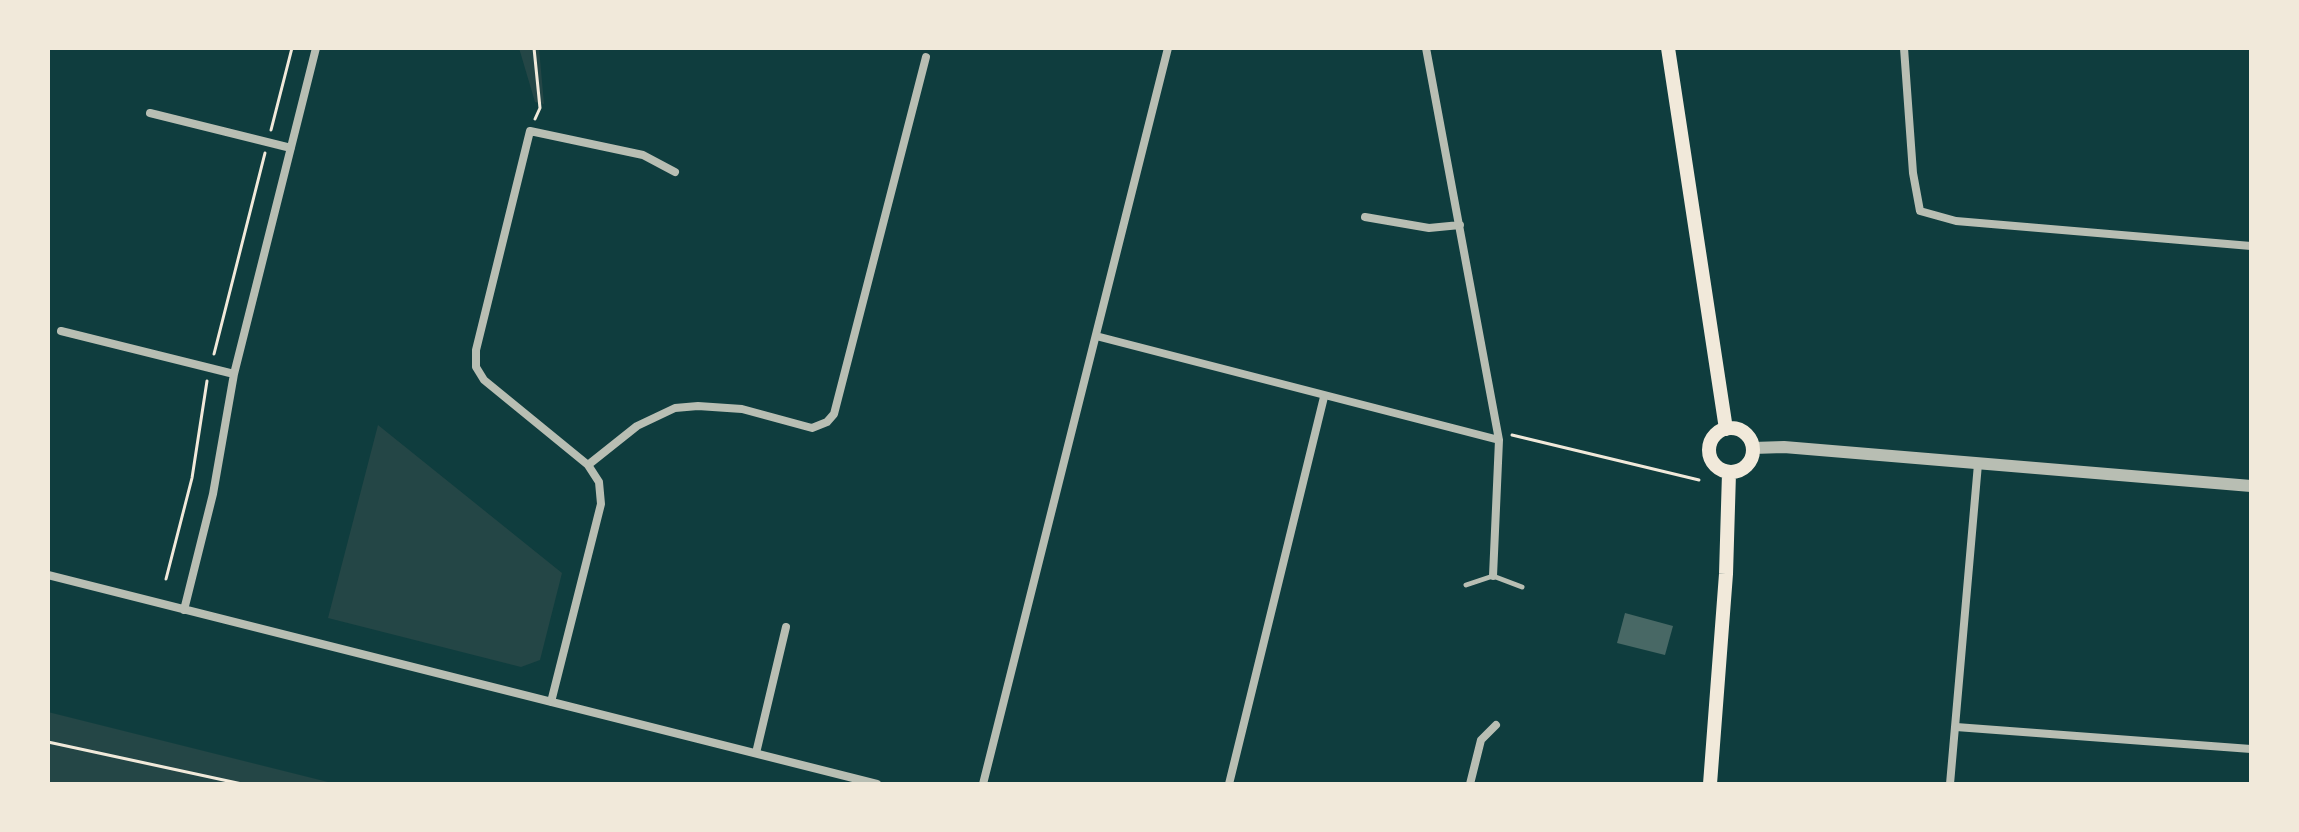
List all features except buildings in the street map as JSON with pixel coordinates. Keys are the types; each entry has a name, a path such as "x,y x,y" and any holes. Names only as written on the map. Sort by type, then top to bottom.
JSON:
{"main road":[{"path":"1668,48 1726,429"},
{"path":"1726,429 1741,430 1753,448 1749,463 1737,472 1729,473 1715,466 1709,452 1713,437 1726,429"},
{"path":"1710,784 1724,604 1729,473"}],"street":[{"path":"184,610 213,494 234,374 316,48"},
{"path":"983,784 1168,48"},
{"path":"1426,48 1499,436 1493,576"},
{"path":"1904,48 1913,173 1920,211 1956,221 2251,246"},
{"path":"588,465 645,420 675,408 727,407 767,414 812,428 823,424 834,414 926,57"},
{"path":"150,113 291,148"},
{"path":"551,702 601,504 599,482 588,465 484,380 476,367 476,350 530,131 643,155 675,172"},
{"path":"1365,217 1429,228 1460,225"},
{"path":"61,331 234,374"},
{"path":"1096,336 1324,397 1499,436"},
{"path":"1229,784 1324,397"},
{"path":"823,424 829,434"},
{"path":"1753,448 1784,447 2251,486"},
{"path":"1950,784 1978,464"},
{"path":"48,575 877,784"},
{"path":"756,753 786,627"},
{"path":"1470,784 1481,740 1496,725"},
{"path":"1956,727 2251,749"}],"lane":[{"path":"1466,585 1493,576 1522,587"}],"path":[{"path":"166,579 192,478 210,368 292,48"},
{"path":"530,131 540,108 534,48"},
{"path":"1499,436 1699,480"},
{"path":"48,742 242,784"}],"shaded area":[{"path":"519,48 539,48 544,104 535,102"},
{"path":"378,425 562,573 540,660 521,667 328,618"},
{"path":"48,712 336,784 48,784"}]}
